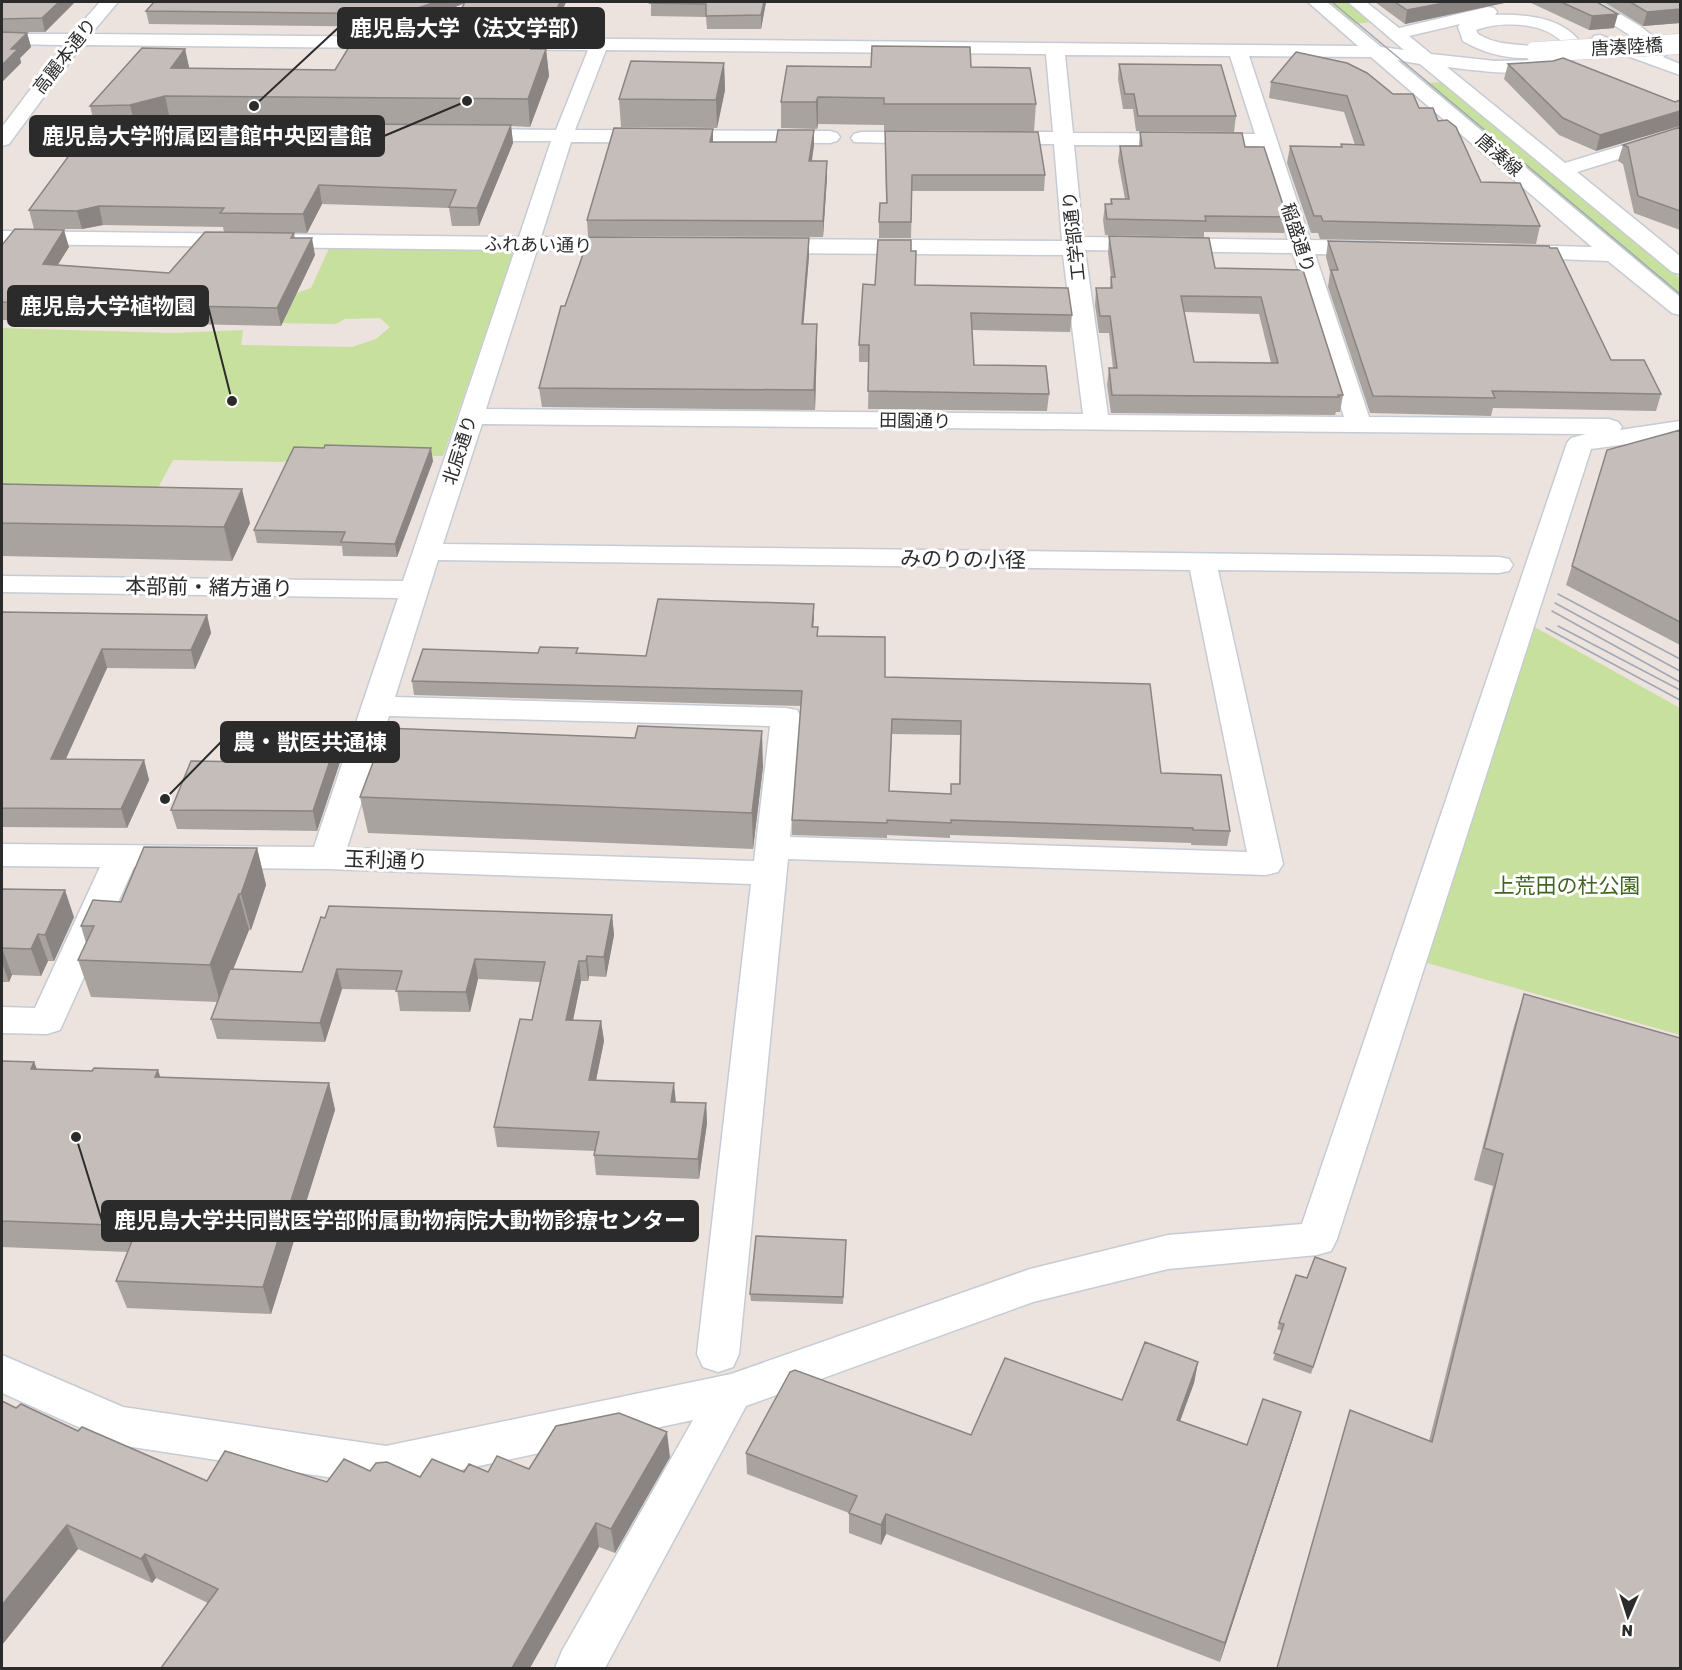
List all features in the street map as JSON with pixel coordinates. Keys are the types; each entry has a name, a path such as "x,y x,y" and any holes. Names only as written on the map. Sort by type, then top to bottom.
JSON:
{"street":[{"name":"高麗本通り","path":"5,132 109,2"},
{"name":"唐湊線","path":"1317,2 1680,308"},
{"name":"唐湊線","path":"1356,2 1563,170 1670,250 1680,267"},
{"path":"1589,2 1634,30 1680,68"},
{"path":"1396,34 1511,4 1680,68"},
{"name":"唐湊陸橋","path":"1426,59 1506,66 1535,65 1558,62 1569,57 1575,47 1574,42 1558,31 1518,20 1487,20 1475,22 1467,27 1469,37 1484,46 1508,51 1535,52 1680,44"},
{"path":"2,39 1377,52 1426,59"},
{"name":"北辰通り","path":"327,858 562,136 599,45"},
{"name":"工学部通り","path":"1055,49 1073,245 1097,423"},
{"name":"稲盛通り","path":"1238,51 1359,424"},
{"path":"1563,170 1680,134"},
{"path":"444,135 830,137 840,143 849,143 861,138 945,138"},
{"path":"981,138 1266,140"},
{"path":"8,237 28,218"},
{"name":"ふれあい通り","path":"8,237 658,246"},
{"path":"741,246 1073,245 1397,249"},
{"path":"1492,251 1614,254"},
{"name":"田園通り","path":"471,416 1615,427 1624,437"},
{"path":"2,1373 119,1426 386,1466 724,1374 1030,1286 1168,1252 1317,1239 1581,443 1680,429"},
{"name":"みのりの小径","path":"428,552 1499,565"},
{"name":"玉利通り","path":"2,855 1266,864 1202,562"},
{"name":"本部前・緒方通り","path":"2,584 416,590"},
{"path":"378,706 786,717 724,1374 579,1668"},
{"path":"2,1020 47,1021 122,856"}],"green space":[{"path":"1327,2 1346,2 1372,22 1354,24"},
{"path":"1443,82 1680,278 1680,299 1424,83"},
{"path":"331,244 515,249 443,456 312,455 282,462 173,460 150,503 2,514 2,328 173,333 243,330 241,345 352,347 376,339 390,327 380,318 345,319 336,324 271,323 288,296 311,288"},
{"name":"上荒田の杜公園","path":"1531,625 1680,708 1680,1035 1424,962"}],"building":[{"path":"2,2 59,2 42,18 2,19"},
{"path":"154,2 435,2 401,14 146,11"},
{"path":"465,2 560,2 550,24 454,23"},
{"path":"651,2 764,2 761,15 706,16 706,4"},
{"path":"1395,2 1449,2 1407,10"},
{"path":"1561,2 1597,2 1618,14 1592,16"},
{"path":"1630,2 1680,2 1680,9 1647,12"},
{"path":"443,24 542,25 531,49 546,49 528,99 165,96 130,105 90,106 142,48 185,49 171,68 335,70 349,47 430,48"},
{"path":"2,32 27,33 11,49 18,49 2,65"},
{"path":"872,46 970,47 971,67 1030,68 1036,104 884,104 884,98 818,97 816,102 781,102 787,66 871,67"},
{"path":"1296,52 1347,63 1367,73 1393,94 1413,94 1419,108 1433,108 1438,121 1447,120 1456,127 1481,182 1520,183 1540,226 1323,221 1321,216 1314,216 1290,146 1364,145 1347,96 1271,82"},
{"path":"1563,58 1675,102 1680,100 1680,111 1600,135 1563,118 1508,64 1553,61"},
{"path":"631,61 724,63 716,100 619,99"},
{"path":"1119,64 1221,65 1236,116 1138,116 1134,94 1125,94"},
{"path":"167,123 511,125 477,208 449,207 456,190 319,185 303,214 220,213 224,208 99,206 77,211 29,210 87,131 133,131"},
{"path":"1680,127 1680,211 1638,196 1628,147 1623,145"},
{"path":"614,128 713,129 710,142 776,142 778,130 814,130 809,161 827,161 823,221 587,220"},
{"path":"885,131 1038,132 1045,175 912,175 911,222 879,222 880,203 887,203"},
{"path":"1140,132 1242,133 1245,147 1264,147 1287,217 1205,216 1206,221 1107,219 1105,204 1112,204 1111,199 1129,199 1120,146 1142,146"},
{"path":"15,229 64,230 43,264 169,273 205,232 294,233 291,238 312,238 277,308 2,302 2,245"},
{"path":"1109,236 1209,238 1215,268 1303,270 1343,395 1338,395 1339,397 1112,395 1109,368 1117,368 1110,316 1100,316 1096,288 1112,288 1111,277 1115,277","holes":["1181,296 1261,297 1278,363 1194,362"]},
{"path":"589,237 809,238 802,324 817,324 814,390 539,388 561,306 565,306"},
{"path":"878,240 911,240 911,251 916,251 915,285 1068,288 1072,315 971,313 974,365 1046,366 1049,394 868,391 869,345 859,345 863,284 875,285"},
{"path":"1328,241 1557,248 1611,360 1644,360 1661,394 1492,391 1495,398 1373,396 1331,270 1338,270"},
{"path":"1680,430 1680,622 1572,566 1607,450"},
{"path":"325,445 431,448 395,544 341,542 345,532 254,530 294,447 324,448"},
{"path":"2,484 242,489 224,527 2,523"},
{"path":"658,599 814,604 812,627 818,627 817,636 885,637 885,677 1150,684 1161,773 1221,775 1230,831 951,820 951,823 887,820 887,823 792,820 802,691 412,681 423,649 538,653 540,647 578,648 576,653 646,656","holes":["892,719 961,721 960,784 951,784 951,794 889,791"]},
{"path":"2,612 207,615 191,650 102,649 51,759 144,760 121,809 2,808"},
{"path":"638,726 762,731 752,813 360,797 386,728 635,738"},
{"path":"268,737 338,737 313,811 171,810 191,761 258,762"},
{"path":"144,847 257,848 241,894 239,894 210,965 78,960 94,926 81,926 93,900 121,902"},
{"path":"2,889 65,890 45,935 38,934 31,949 2,948"},
{"path":"329,906 612,915 604,957 587,956 586,961 579,961 566,1020 601,1021 589,1080 674,1083 671,1102 706,1103 698,1159 594,1155 599,1132 494,1127 520,1019 532,1020 545,962 475,959 466,992 396,991 402,971 337,969 320,1023 211,1019 230,969 302,972 321,917 325,918"},
{"path":"1524,994 1680,1038 1680,1668 1277,1668 1350,1410 1432,1442 1503,1154 1484,1148"},
{"path":"2,1061 34,1062 31,1069 158,1070 155,1077 329,1083 263,1287 116,1281 138,1226 2,1221"},
{"path":"756,1236 846,1240 843,1297 750,1294"},
{"path":"1315,1257 1346,1268 1313,1367 1274,1353 1284,1324 1279,1323 1296,1275 1307,1278"},
{"path":"1145,1342 1198,1362 1177,1420 1247,1445 1263,1399 1301,1412 1225,1643 886,1514 881,1525 849,1513 857,1496 746,1453 790,1372 795,1370 971,1435 1005,1358 1122,1400"},
{"path":"2,1401 16,1408 21,1404 78,1431 82,1427 207,1481 225,1451 327,1482 344,1459 370,1471 376,1463 387,1462 420,1477 432,1459 464,1472 469,1464 488,1472 497,1456 529,1469 556,1426 619,1413 667,1432 611,1529 596,1523 512,1668 161,1668 218,1589 145,1554 141,1559 67,1525 2,1605"}],"tram line":[{"path":"1332,2 1680,294"},
{"path":"1558,594 1680,659"},
{"path":"1555,603 1680,671"},
{"path":"1552,611 1680,682"},
{"path":"1558,626 1680,690"},
{"path":"1546,628 1680,700"}],"place":[{"name":"鹿児島大学附属図書館中央図書館","path":"467,101"},
{"name":"鹿児島大学（法文学部）","path":"254,106"},
{"name":"鹿児島大学植物園","path":"232,401"},
{"name":"農・獣医共通棟","path":"165,799"},
{"name":"鹿児島大学共同獣医学部附属動物病院大動物診療センター","path":"76,1137"}]}
